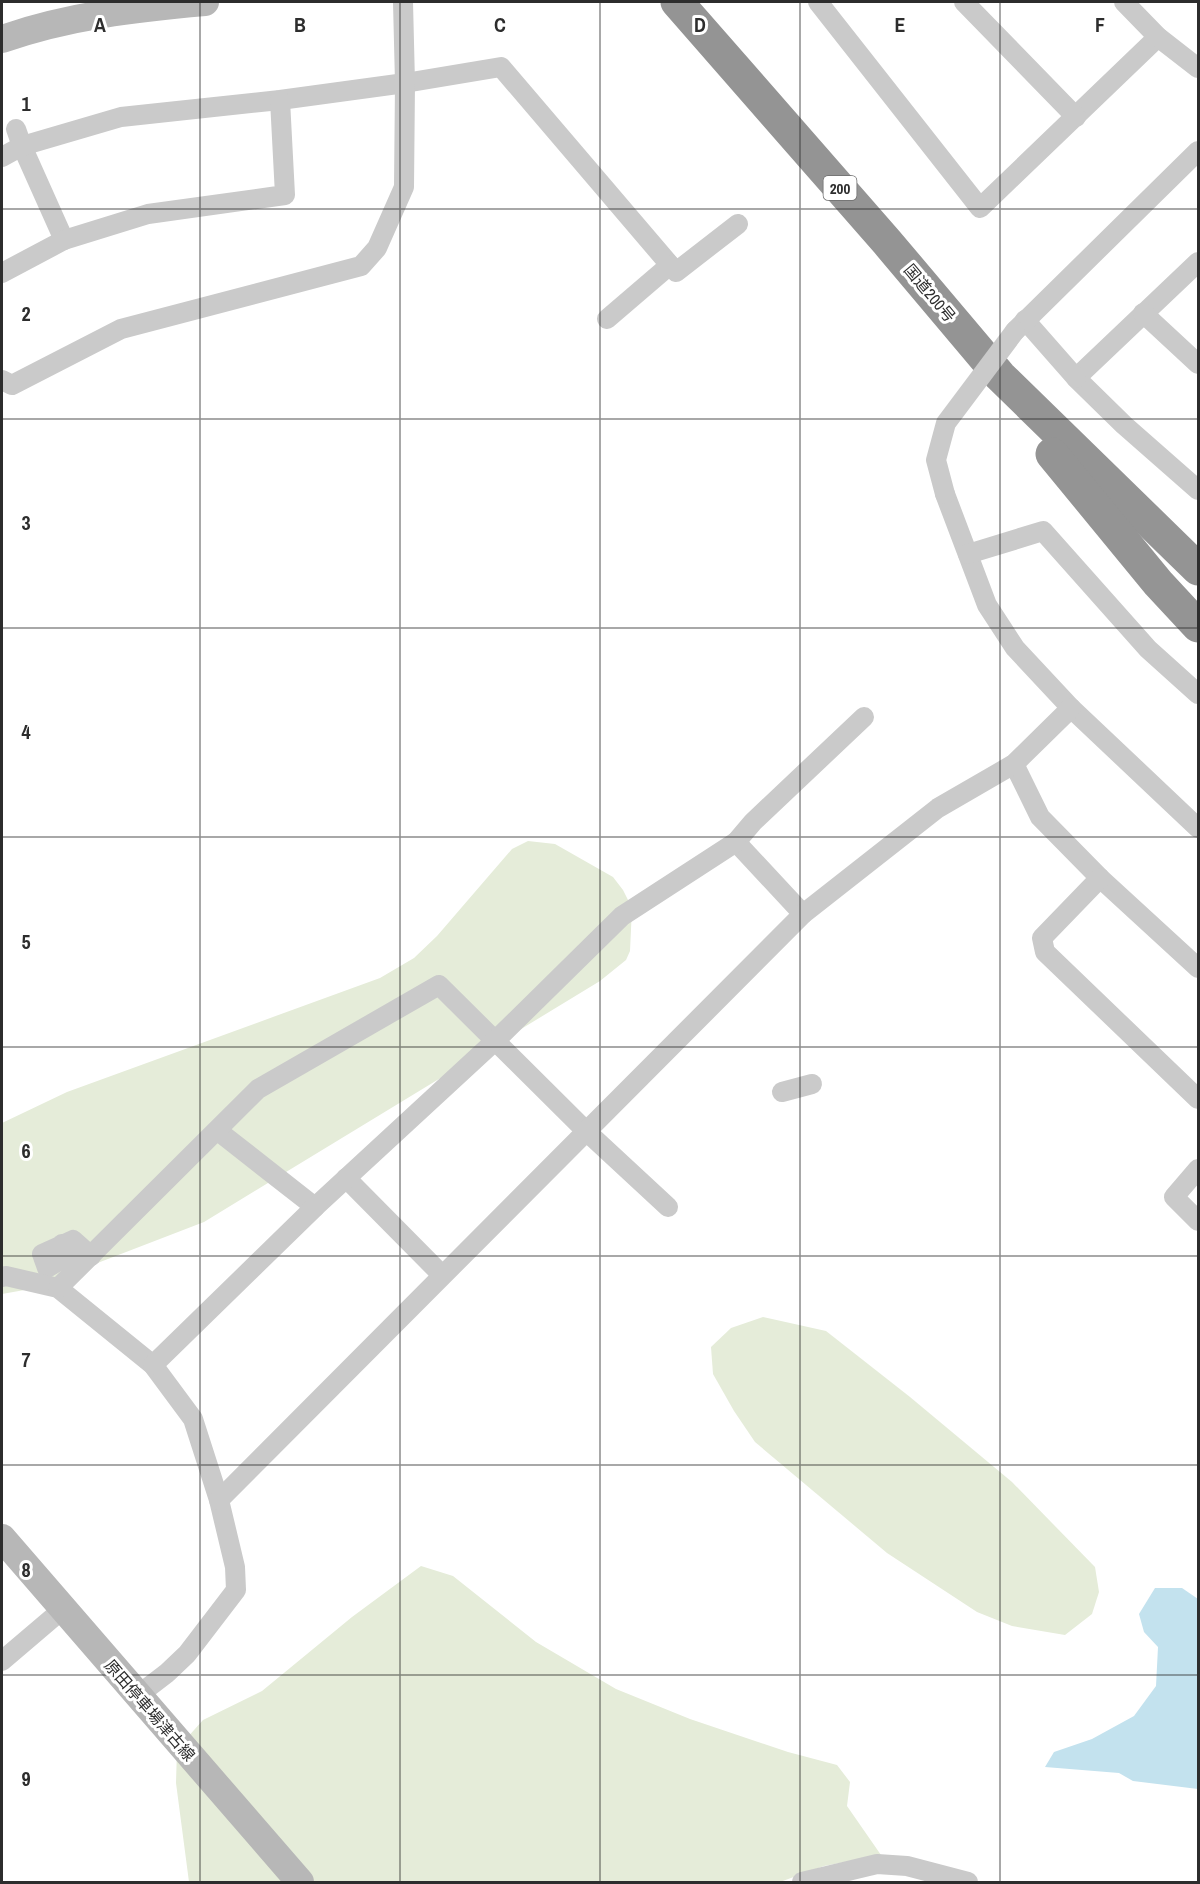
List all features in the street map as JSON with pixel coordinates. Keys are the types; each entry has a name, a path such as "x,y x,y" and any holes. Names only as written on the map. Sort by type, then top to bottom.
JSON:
{"highway":[{"name":"国道200号","path":"677,2 887,242 1000,376 1198,569"},
{"path":"1000,376 1037,436 1158,583 1198,626"},
{"path":"1104,479 1198,557"}],"main road":[{"path":"2,39 24,31 136,5 205,2"},
{"name":"原田停車場津古線","path":"2,1538 136,1696 216,1784 300,1882"}],"street":[{"path":"2,380 12,385 121,329 361,267 377,248 404,187 403,2"},
{"path":"818,2 980,208 1158,37"},
{"path":"964,2 1076,117"},
{"path":"1124,2 1158,37 1198,68"},
{"path":"2,157 19,137 121,117 280,100 501,67 676,272 738,224"},
{"path":"2,273 64,240 148,214 285,195 280,100"},
{"path":"19,137 64,240"},
{"path":"1198,151 1020,326 946,423 936,460 945,494 987,605 1015,648 1071,708 1198,828"},
{"path":"1076,378 1198,262"},
{"path":"607,319 670,265"},
{"path":"1143,313 1198,364"},
{"path":"1020,326 1198,490"},
{"path":"968,555 1043,531 1148,649 1198,694"},
{"path":"219,1500 803,914 938,808 1014,764 1071,708"},
{"path":"153,1365 315,1207 496,1040 622,916 736,842 753,822 864,717"},
{"path":"1014,764 1040,817 1100,878 1198,968"},
{"path":"736,842 803,914"},
{"path":"1100,878 1042,938 1045,952 1198,1099"},
{"path":"58,1288 258,1089 439,985 586,1131 668,1207"},
{"path":"782,1092 812,1084"},
{"path":"218,1131 315,1207"},
{"path":"1198,1169 1174,1197 1198,1221"},
{"path":"346,1178 442,1275"},
{"path":"62,1244 73,1240 91,1256"},
{"path":"2,1276 58,1288 153,1365 193,1419 219,1500 235,1567 236,1590 187,1654 167,1673 136,1696"},
{"path":"2,1661 63,1609"},
{"path":"802,1882 877,1864 907,1866 968,1882"}],"green space":[{"path":"528,841 555,844 613,877 632,908 630,951 626,960 600,981 204,1222 30,1289 2,1294 2,1123 67,1092 380,978 414,958 437,936 512,849"},
{"path":"763,1317 826,1331 1012,1482 1095,1567 1099,1592 1092,1614 1065,1635 1012,1626 977,1612 887,1553 755,1442 713,1374 711,1347 731,1328"},
{"path":"421,1566 453,1576 536,1642 616,1689 690,1719 788,1752 837,1765 850,1782 847,1806 881,1855 824,1866 780,1882 189,1882 176,1783 177,1749 203,1720 262,1691 352,1617"}],"water":[{"path":"1155,1588 1182,1588 1198,1599 1198,1789 1133,1781 1119,1773 1045,1767 1054,1752 1092,1739 1134,1716 1156,1686 1158,1647 1144,1632 1139,1614"}]}
